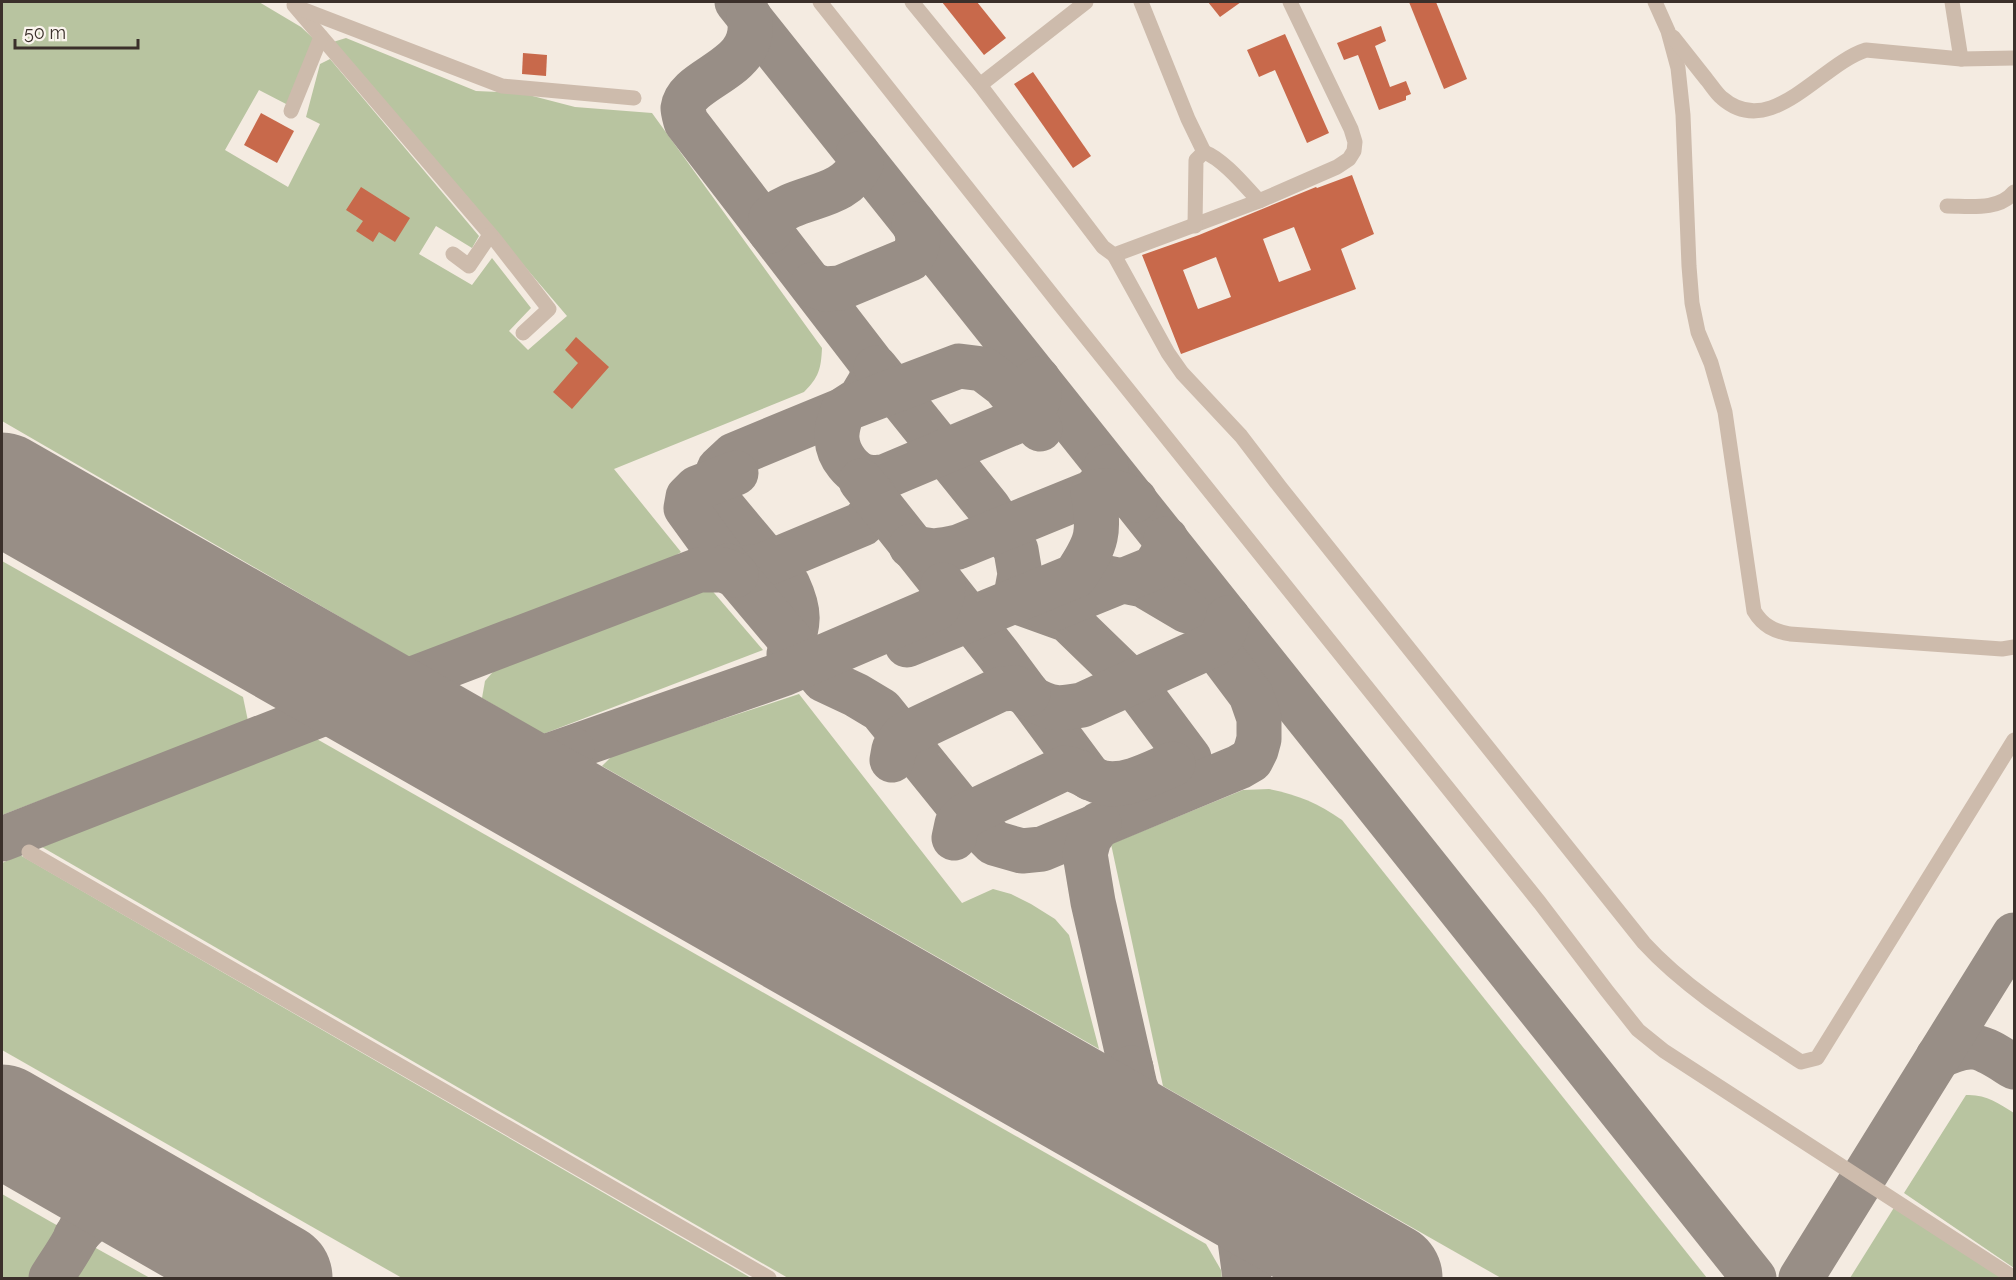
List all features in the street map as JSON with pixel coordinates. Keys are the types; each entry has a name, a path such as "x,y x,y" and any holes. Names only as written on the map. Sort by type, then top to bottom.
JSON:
{"lane":[{"path":"820,2 1533,894 1638,1030 1664,1051 2014,1278"},
{"path":"912,2 980,85 1103,247 1114,255 1168,353 1182,373 1241,436 1280,488 1644,943 1657,958 1729,1015 1801,1062 1817,1058 2014,741"},
{"path":"980,85 1086,2"},
{"path":"1141,2 1203,152 1239,179 1259,201"},
{"path":"1114,255 1259,201 1337,167 1349,159 1354,151 1355,142 1351,129 1290,2"},
{"path":"1655,2 1668,31 1678,68 1683,115 1692,303 1698,332 1711,363 1725,412 1754,612 1768,627 1790,634 2002,649 2014,647"},
{"path":"1952,2 1961,59"},
{"path":"290,3 490,235 549,309 523,333"},
{"path":"290,3 502,86 634,98"},
{"path":"1668,31 1722,98 1738,107 1754,112 1773,108 1790,99 1840,62 1866,50 1961,59 2014,58 2014,66"},
{"path":"291,111 321,37"},
{"path":"1195,226 1196,160 1203,152"},
{"path":"1947,206 1986,206 2003,202 2014,192"},
{"path":"453,254 469,266 490,235"},
{"path":"29,852 769,1278"}],"green space":[{"path":"2,2 259,2 301,27 315,40 288,105 259,90 225,150 288,187 320,124 306,117 320,64 330,59 479,236 472,248 436,226 419,254 472,285 492,258 531,308 509,331 528,350 567,316 333,42 346,38 476,91 521,93 575,107 652,113 822,348 818,372 804,392 614,469 681,552 659,566 416,661 2,421"},
{"path":"2,561 243,697 248,721 2,815"},
{"path":"709,587 763,650 543,734 482,698 485,681 499,665"},
{"path":"799,694 962,903 993,889 1011,894 1055,919 1069,935 1099,1049 602,766 613,755"},
{"path":"315,738 1206,1244 1221,1270 1222,1278 788,1278 42,847"},
{"path":"1269,789 1307,800 1342,820 1707,1278 1501,1278 1163,1086 1111,844 1243,790"},
{"path":"20,855 751,1278 402,1278 2,1050 2,863"},
{"path":"1966,1095 1986,1098 2014,1113 2014,1268 1904,1193"},
{"path":"2,1194 60,1227 30,1278 2,1278"},
{"path":"1895,1206 2005,1278 1850,1278"},
{"path":"94,1247 150,1278 76,1278"}],"building":[{"path":"942,2 977,2 1006,38 984,55"},
{"path":"1208,2 1241,2 1220,17"},
{"path":"1409,2 1436,2 1467,79 1444,89"},
{"path":"1381,26 1386,41 1375,46 1390,87 1406,81 1411,94 1406,96 1406,100 1379,110 1358,55 1344,60 1337,43"},
{"path":"1285,34 1329,133 1307,143 1275,70 1259,77 1247,50"},
{"path":"523,53 547,55 546,76 522,74"},
{"path":"1033,72 1091,156 1073,168 1014,84"},
{"path":"261,113 294,131 277,163 244,145"},
{"path":"1352,175 1374,234 1341,249 1356,289 1181,354 1142,255","holes":["1294,227 1311,270 1279,282 1263,239","1216,257 1231,297 1198,309 1183,270"]},
{"path":"361,187 410,218 395,242 379,232 373,242 356,231 363,221 346,210"},
{"path":"576,337 609,367 572,409 553,392 578,363 565,350"}],"taxiway":[{"path":"737,2 1754,1278"},
{"path":"749,16 750,34 744,49 734,60 687,97 683,108 686,122 872,364 872,379 860,399 843,410 734,455 719,469 715,483 717,500 788,585 792,595 797,620 789,654"},
{"path":"770,231 771,218 782,210 843,185 861,164 858,154"},
{"path":"812,285 825,289 840,288 910,259 918,242 914,224"},
{"path":"1038,379 1038,399 1035,407 1032,411 1029,416 884,477 863,475 852,468 843,458 837,439 843,410 959,366 983,369 1004,385 1040,429"},
{"path":"876,368 988,507 1016,550 1020,574 1015,601 1068,620 1133,683 1189,758 1188,774 1184,784 1169,795"},
{"path":"911,546 935,551 958,547 1093,492 1102,483 1106,467"},
{"path":"736,473 697,488 688,497 686,508 728,566 745,568 761,566 862,524 872,513 874,495"},
{"path":"861,481 998,654 1090,778"},
{"path":"907,645 1075,576 1093,545 1095,537 1096,518 1093,492 1115,492 1135,500"},
{"path":"1048,611 1154,568 1166,549 1166,539"},
{"path":"728,566 824,680 881,710 966,815 994,843 1022,851 1042,849 1251,760 1259,739 1259,718 1251,695 1218,651"},
{"path":"2,839 699,570 723,570 736,575"},
{"path":"1108,578 1143,585 1187,611"},
{"path":"480,760 511,762 542,758 783,674 937,608 942,596 943,585"},
{"path":"1031,698 1056,708 1082,705 1213,645 1223,633 1228,618"},
{"path":"291,653 357,679 371,681 400,679"},
{"path":"892,760 894,749 904,735 1001,689 1015,688 1028,694"},
{"path":"340,714 366,712 387,714 431,732"},
{"path":"570,812 557,797 554,783 559,764 572,749"},
{"path":"954,838 957,824 966,815 1065,768 1099,782 1113,784 1139,778 1173,764"},
{"path":"1099,824 1089,839 1085,854 1093,902 1135,1086 1148,1119 1165,1146 1218,1188 1231,1206 1238,1225 1245,1278"},
{"path":"1801,1278 2014,935"},
{"path":"1938,1057 1961,1048 1978,1048 1994,1054 2014,1067"},
{"path":"1045,1083 1084,1099 1108,1100 1118,1095 1126,1084 1131,1068"},
{"path":"51,1278 73,1244 87,1206 87,1193 83,1180 66,1157"},
{"path":"76,1236 84,1227 109,1210 128,1206 152,1206"},
{"path":"1246,1278 1259,1254 1279,1237 1297,1233 1321,1240"}],"runway":[{"path":"2,488 1387,1278"},
{"path":"2,1120 277,1278"}]}
